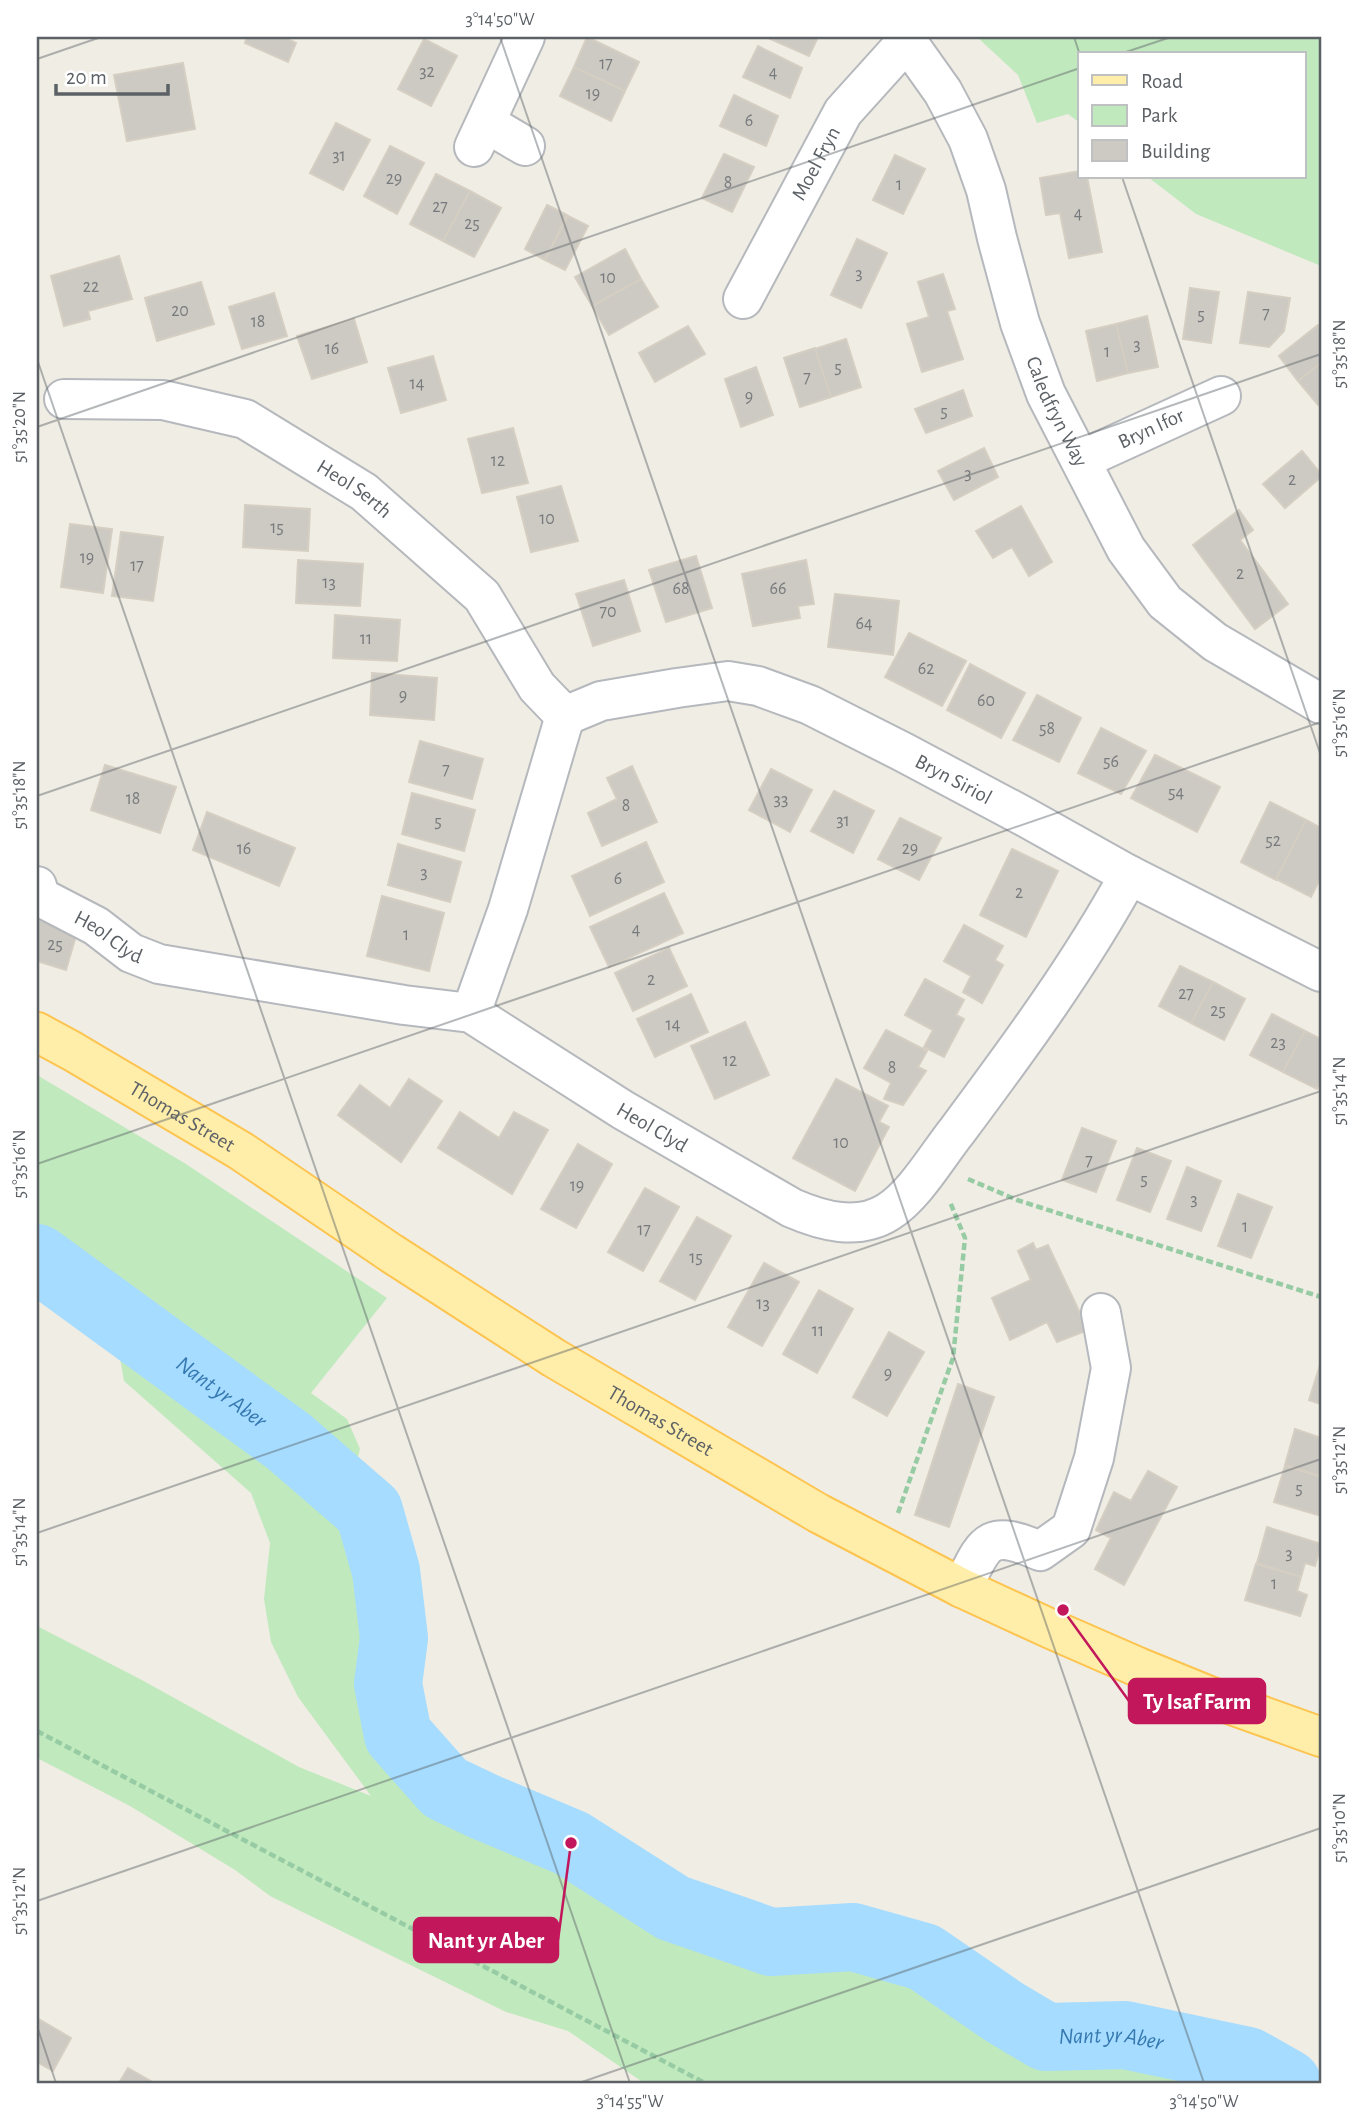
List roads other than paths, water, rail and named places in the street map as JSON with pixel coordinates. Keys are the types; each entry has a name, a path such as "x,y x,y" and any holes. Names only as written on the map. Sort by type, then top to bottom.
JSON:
{"main road":[{"name":"Thomas Street","path":"37,1032 241,1151 554,1359 818,1513 962,1588 1138,1667 1321,1737"}],"street":[{"path":"525,37 480,135 525,146"},
{"name":"Moel Fryn","path":"743,299 843,112 905,39"},
{"name":"Caledfryn Way","path":"905,39 943,92 968,139 986,190 1020,323 1046,394 1126,548 1165,602 1215,642 1321,704"},
{"name":"Bryn Ifor","path":"1081,460 1221,396"},
{"name":"Heol Serth","path":"64,399 163,400 245,419 364,492 482,596 537,687 565,716"},
{"name":"Bryn Siriol","path":"565,716 601,701 677,688 729,681 758,686 810,705 903,752 1129,875 1321,972"},
{"path":"471,1013 508,909 565,716"},
{"name":"Heol Clyd","path":"37,886 40,897 96,926 131,953 159,964 471,1013 623,1110 792,1208 808,1216 854,1223 871,1220 902,1201 1016,1052 1109,912 1129,875"},
{"path":"962,1588 978,1554 987,1544 1006,1539 1040,1550 1071,1529 1094,1458 1111,1368 1101,1312"}],"waterway":[{"name":"Nant yr Aber","path":"37,1258 288,1441 369,1511 386,1571 394,1638 388,1684 398,1735 445,1788 571,1843 673,1908 771,1942 853,1937 924,1957 1004,2012 1046,2037 1125,2035 1248,2061 1287,2083"}],"place":[{"name":"Ty Isaf Farm","path":"1063,1610"},
{"name":"Nant yr Aber","path":"571,1843"}]}
